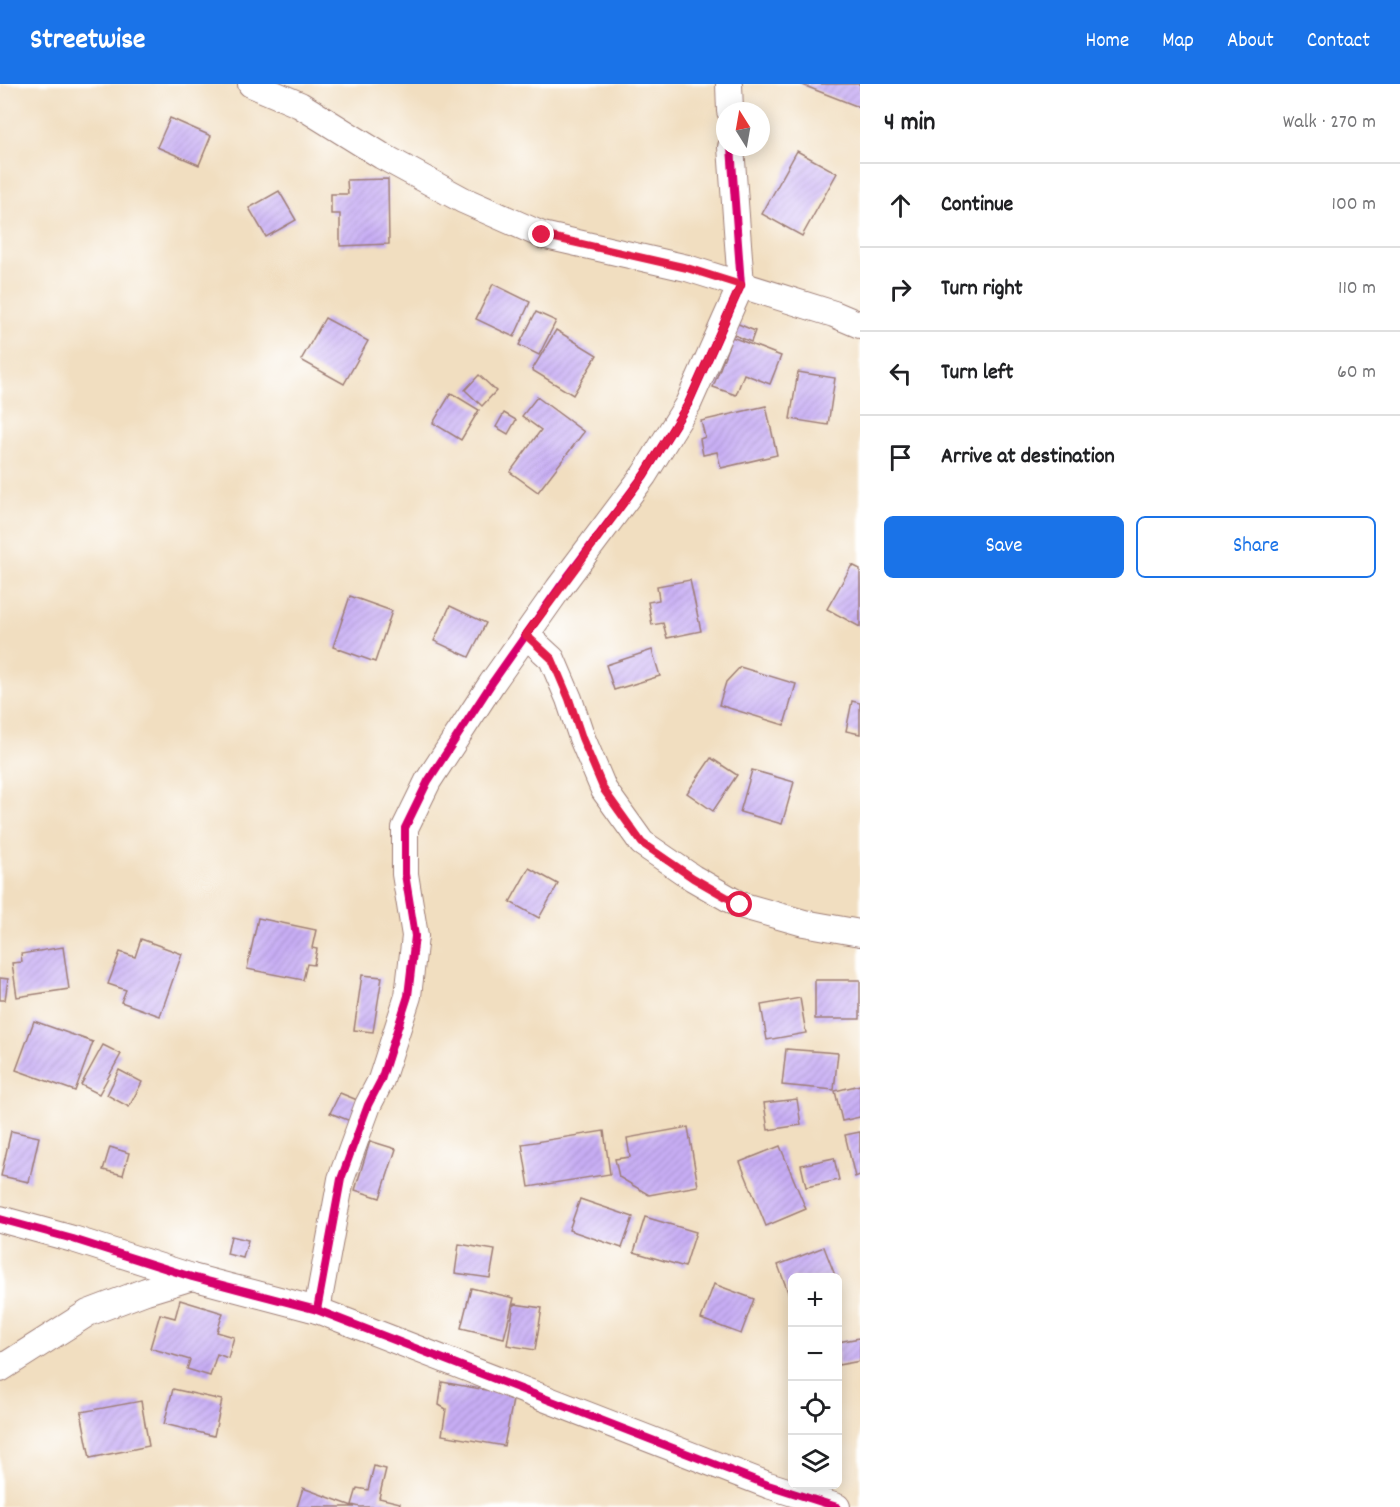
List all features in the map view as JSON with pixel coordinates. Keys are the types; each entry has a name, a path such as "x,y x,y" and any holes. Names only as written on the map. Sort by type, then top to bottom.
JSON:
{"street":[{"path":"251,84 300,105 382,156 463,200 542,235 687,268 834,314 860,325"},
{"path":"729,84 730,102"},
{"path":"317,1310 341,1179 381,1080 408,996 415,936 405,874 405,828 428,782 492,683 644,475 688,404 741,285 733,156"},
{"path":"526,635 552,659 604,790 642,843 693,878 740,905 804,923 860,933"},
{"path":"0,1218 192,1277 317,1310 767,1496 837,1507"},
{"path":"0,1369 88,1313 146,1291 192,1277"}],"building":[{"path":"800,84 860,84 859,107"},
{"path":"170,118 211,136 199,165 157,147"},
{"path":"797,151 837,173 802,236 762,214"},
{"path":"388,179 389,244 340,246 340,214 331,214 331,194 348,194 347,180"},
{"path":"279,191 296,220 266,237 249,208"},
{"path":"493,284 530,302 514,337 476,319"},
{"path":"536,312 556,321 539,355 519,345"},
{"path":"325,318 368,341 344,384 301,360"},
{"path":"736,323 755,331 751,342 732,334"},
{"path":"556,330 597,355 573,395 532,370"},
{"path":"732,337 781,356 770,384 744,374 736,395 713,387"},
{"path":"798,372 835,378 828,425 790,419"},
{"path":"479,375 496,391 482,406 465,390"},
{"path":"451,393 479,410 461,440 433,423"},
{"path":"537,397 584,432 538,492 510,472 541,430 522,416"},
{"path":"766,406 777,455 721,468 717,452 703,455 700,439 705,437 701,421"},
{"path":"504,413 516,420 508,434 496,427"},
{"path":"852,565 860,569 860,627 827,609"},
{"path":"690,580 701,631 667,638 663,623 652,625 648,602 659,600 657,586"},
{"path":"350,596 392,611 375,662 333,647"},
{"path":"450,606 486,623 469,657 434,641"},
{"path":"652,650 660,676 614,690 606,665"},
{"path":"740,667 796,684 784,725 719,705 726,682"},
{"path":"852,701 860,703 860,734 846,731"},
{"path":"711,758 737,775 713,811 687,793"},
{"path":"752,770 794,782 782,824 740,812"},
{"path":"529,868 558,884 539,918 510,902"},
{"path":"258,918 316,930 312,948 317,949 314,965 307,964 303,980 247,969"},
{"path":"141,939 182,954 160,1016 121,1002 126,990 108,984 120,952 135,957"},
{"path":"63,947 69,989 17,997 12,963 22,962 21,954"},
{"path":"362,975 382,977 373,1032 354,1030"},
{"path":"0,978 8,979 5,1000 0,1000"},
{"path":"815,980 860,980 860,1019 815,1019"},
{"path":"800,998 806,1033 767,1040 761,1005"},
{"path":"34,1021 93,1042 75,1091 16,1070"},
{"path":"103,1045 121,1054 99,1094 81,1085"},
{"path":"786,1049 838,1053 834,1090 782,1085"},
{"path":"119,1070 142,1082 129,1107 107,1095"},
{"path":"860,1085 860,1117 842,1121 835,1091"},
{"path":"340,1093 362,1102 353,1122 330,1113"},
{"path":"797,1099 801,1125 768,1130 764,1103"},
{"path":"688,1127 698,1186 649,1195 619,1177 615,1159 630,1157 627,1138"},
{"path":"11,1131 39,1137 29,1182 1,1176"},
{"path":"604,1131 610,1174 529,1187 522,1144"},
{"path":"860,1132 860,1175 855,1177 845,1135"},
{"path":"370,1141 396,1149 380,1198 355,1190"},
{"path":"780,1146 806,1209 766,1226 740,1162"},
{"path":"110,1147 129,1153 123,1175 103,1170"},
{"path":"834,1158 839,1180 806,1187 801,1165"},
{"path":"580,1199 633,1217 622,1248 569,1230"},
{"path":"645,1217 696,1232 685,1267 634,1252"},
{"path":"231,1236 248,1240 243,1258 227,1254"},
{"path":"459,1244 495,1250 490,1278 455,1273"},
{"path":"824,1247 834,1273 788,1273 788,1292 778,1265"},
{"path":"714,1284 754,1299 741,1334 701,1319"},
{"path":"471,1288 514,1298 504,1338 461,1328"},
{"path":"180,1300 223,1313 217,1332 234,1337 228,1358 217,1354 210,1376 187,1369 190,1360 150,1348 160,1314 175,1318"},
{"path":"514,1304 542,1308 535,1350 507,1345"},
{"path":"860,1338 860,1361 842,1364 842,1341"},
{"path":"442,1382 514,1395 504,1446 442,1435 446,1409 439,1405"},
{"path":"173,1389 222,1400 214,1436 164,1424"},
{"path":"141,1401 149,1446 90,1458 81,1412"},
{"path":"374,1466 386,1469 379,1498 400,1503 399,1507 352,1505 357,1488 368,1490"},
{"path":"303,1488 355,1507 297,1507"}],"cycle path":[{"path":"317,1310 341,1179 368,1105 381,1080 408,996 415,936 405,874 405,828 428,781 492,683 559,588 644,475 688,404 741,285 732,156"},
{"path":"0,1219 73,1239 192,1277 317,1310 768,1485 837,1507"}],"route":[{"path":"542,235 687,268 741,285 688,404 644,475 526,635 552,659 604,790 642,843 693,878 740,905"}]}
